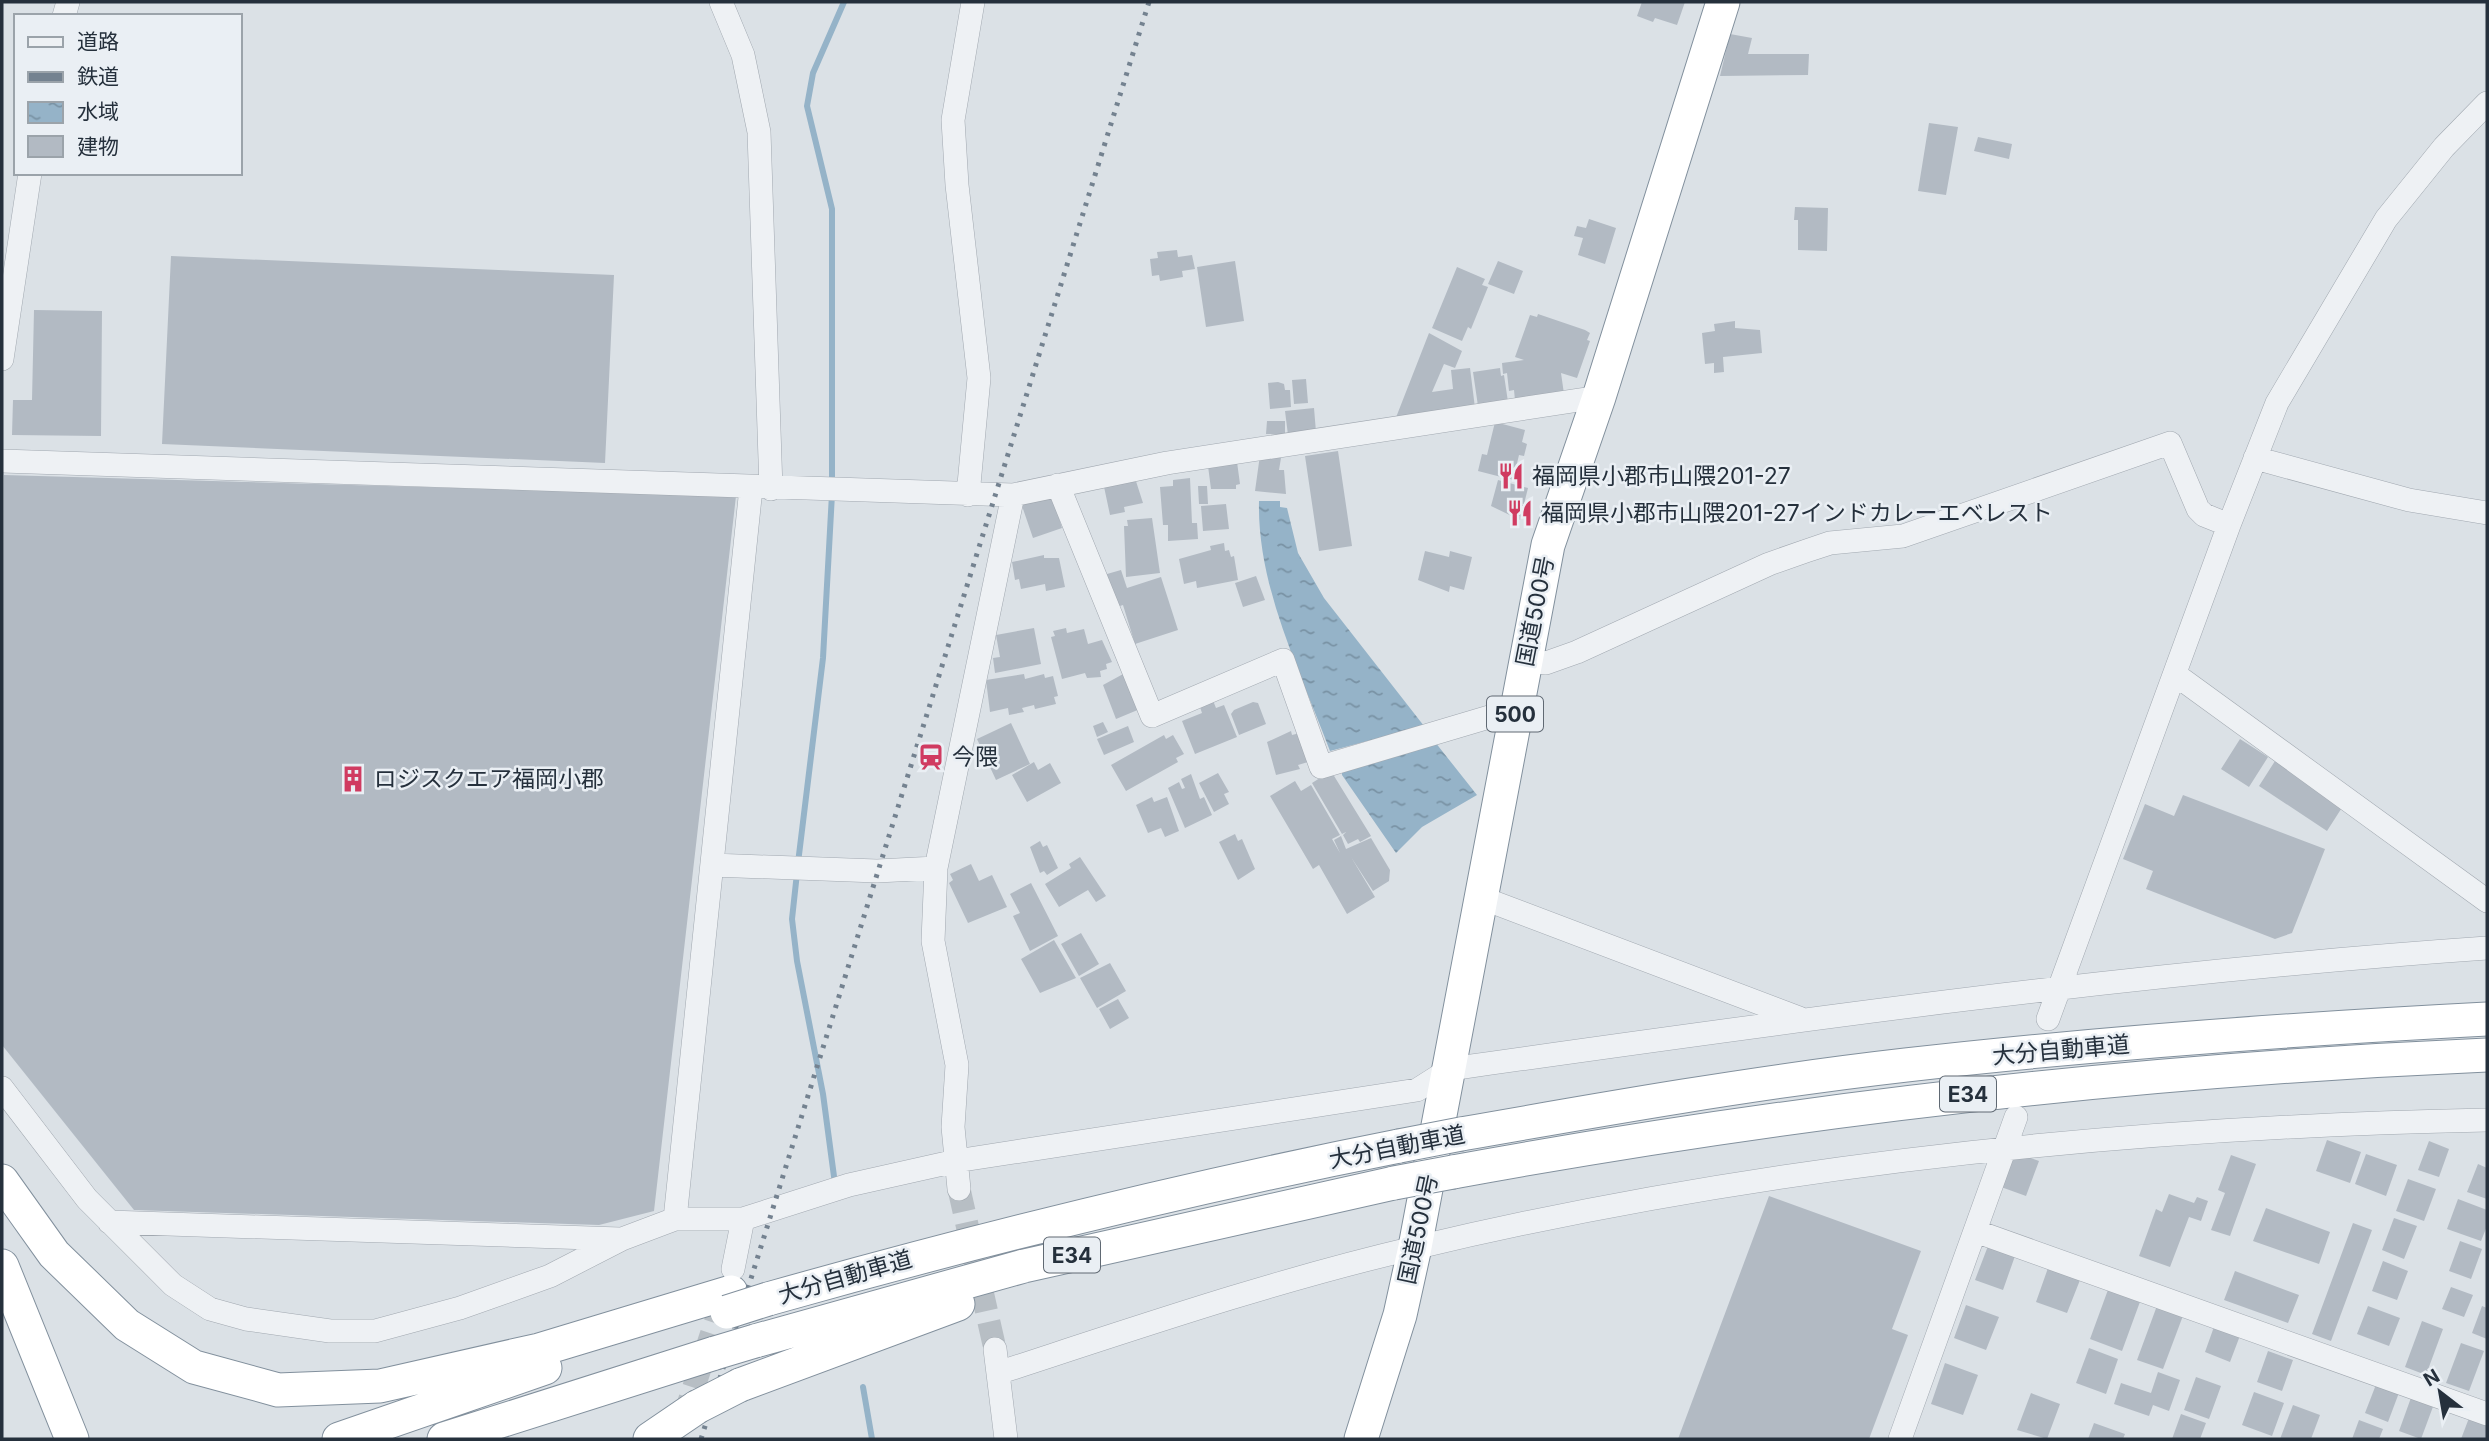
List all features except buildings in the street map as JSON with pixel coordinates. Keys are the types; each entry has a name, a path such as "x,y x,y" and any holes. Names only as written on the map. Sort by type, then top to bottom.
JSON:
{"highway":[{"name":"国道500号","path":"1361,1439 1400,1315 1415,1247 1548,545 1599,397 1723,2"},
{"name":"大分自動車道","path":"339,1439 524,1375 730,1291 769,1290 1284,1169 1399,1146 1732,1089 1905,1065 2312,1028 2487,1019"},
{"name":"大分自動車道","path":"444,1439 755,1341 1024,1266 1394,1183 1601,1145 1909,1100 2312,1063 2487,1055"},
{"path":"2,1181 54,1254 127,1325 194,1367 278,1390 394,1383 539,1350 730,1291"},
{"path":"650,1439 697,1407 740,1385 1001,1289 1303,1202"},
{"path":"2,1266 72,1439"},
{"path":"2,1316 51,1439"}],"street":[{"path":"675,1219 712,865 761,488 759,131 743,55 720,2"},
{"path":"968,495 979,378 957,186 953,120 973,2"},
{"path":"2049,1019 2229,525 2277,403 2386,219 2444,147 2487,103"},
{"path":"2,359 30,175"},
{"path":"2,461 1013,495 1167,463 1599,397"},
{"path":"1525,661 1546,663 1577,652 1769,564 1806,551 1830,543 1903,536 2170,443 2198,509 2204,515 2229,525"},
{"path":"2255,458 2409,500 2487,513"},
{"path":"1058,485 1152,716 1283,660 1321,767 1516,709"},
{"path":"959,1189 953,1127 957,1065 933,941 936,868 1013,495"},
{"path":"2176,674 2487,901"},
{"path":"712,865 877,871 936,868"},
{"path":"1482,898 1802,1019"},
{"path":"5,1099 109,1222 173,1285 210,1309 246,1319 330,1331 375,1331 460,1308 550,1276 622,1239 675,1219 743,1219 849,1185 956,1161 1418,1090 1450,1069 1802,1019 2061,986 2299,961 2487,948"},
{"path":"1900,1439 2016,1117"},
{"path":"998,1373 1248,1291 1415,1247 1735,1183 2005,1147 2386,1122 2487,1120"},
{"path":"730,1291 743,1219"},
{"path":"109,1222 622,1239"},
{"path":"1975,1231 2487,1415"},
{"path":"995,1349 1006,1439"}],"water":[{"path":"1259,501 1280,501 1280,507 1287,508 1298,553 1324,598 1424,726 1330,751 1282,628 1273,597 1260,533"},
{"path":"1435,742 1477,795 1422,827 1396,853 1342,775 1342,770"}],"waterway":[{"path":"832,483 832,209 807,106 813,73 844,2"},
{"path":"798,863 823,658 832,494"},
{"path":"797,873 792,919 797,961 823,1094 835,1184"},
{"path":"863,1387 872,1439"}],"tunnel":[{"path":"959,1189 995,1349"},
{"path":"683,1420 724,1296"}],"railway":[{"path":"701,1439 1149,2"}],"place":[{"name":"福岡県小郡市山隈201-27","path":"1511,476"},
{"name":"福岡県小郡市山隈201-27インドカレーエベレスト","path":"1520,513"},
{"name":"今隈","path":"931,757"},
{"name":"ロジスクエア福岡小郡","path":"353,779"}]}
